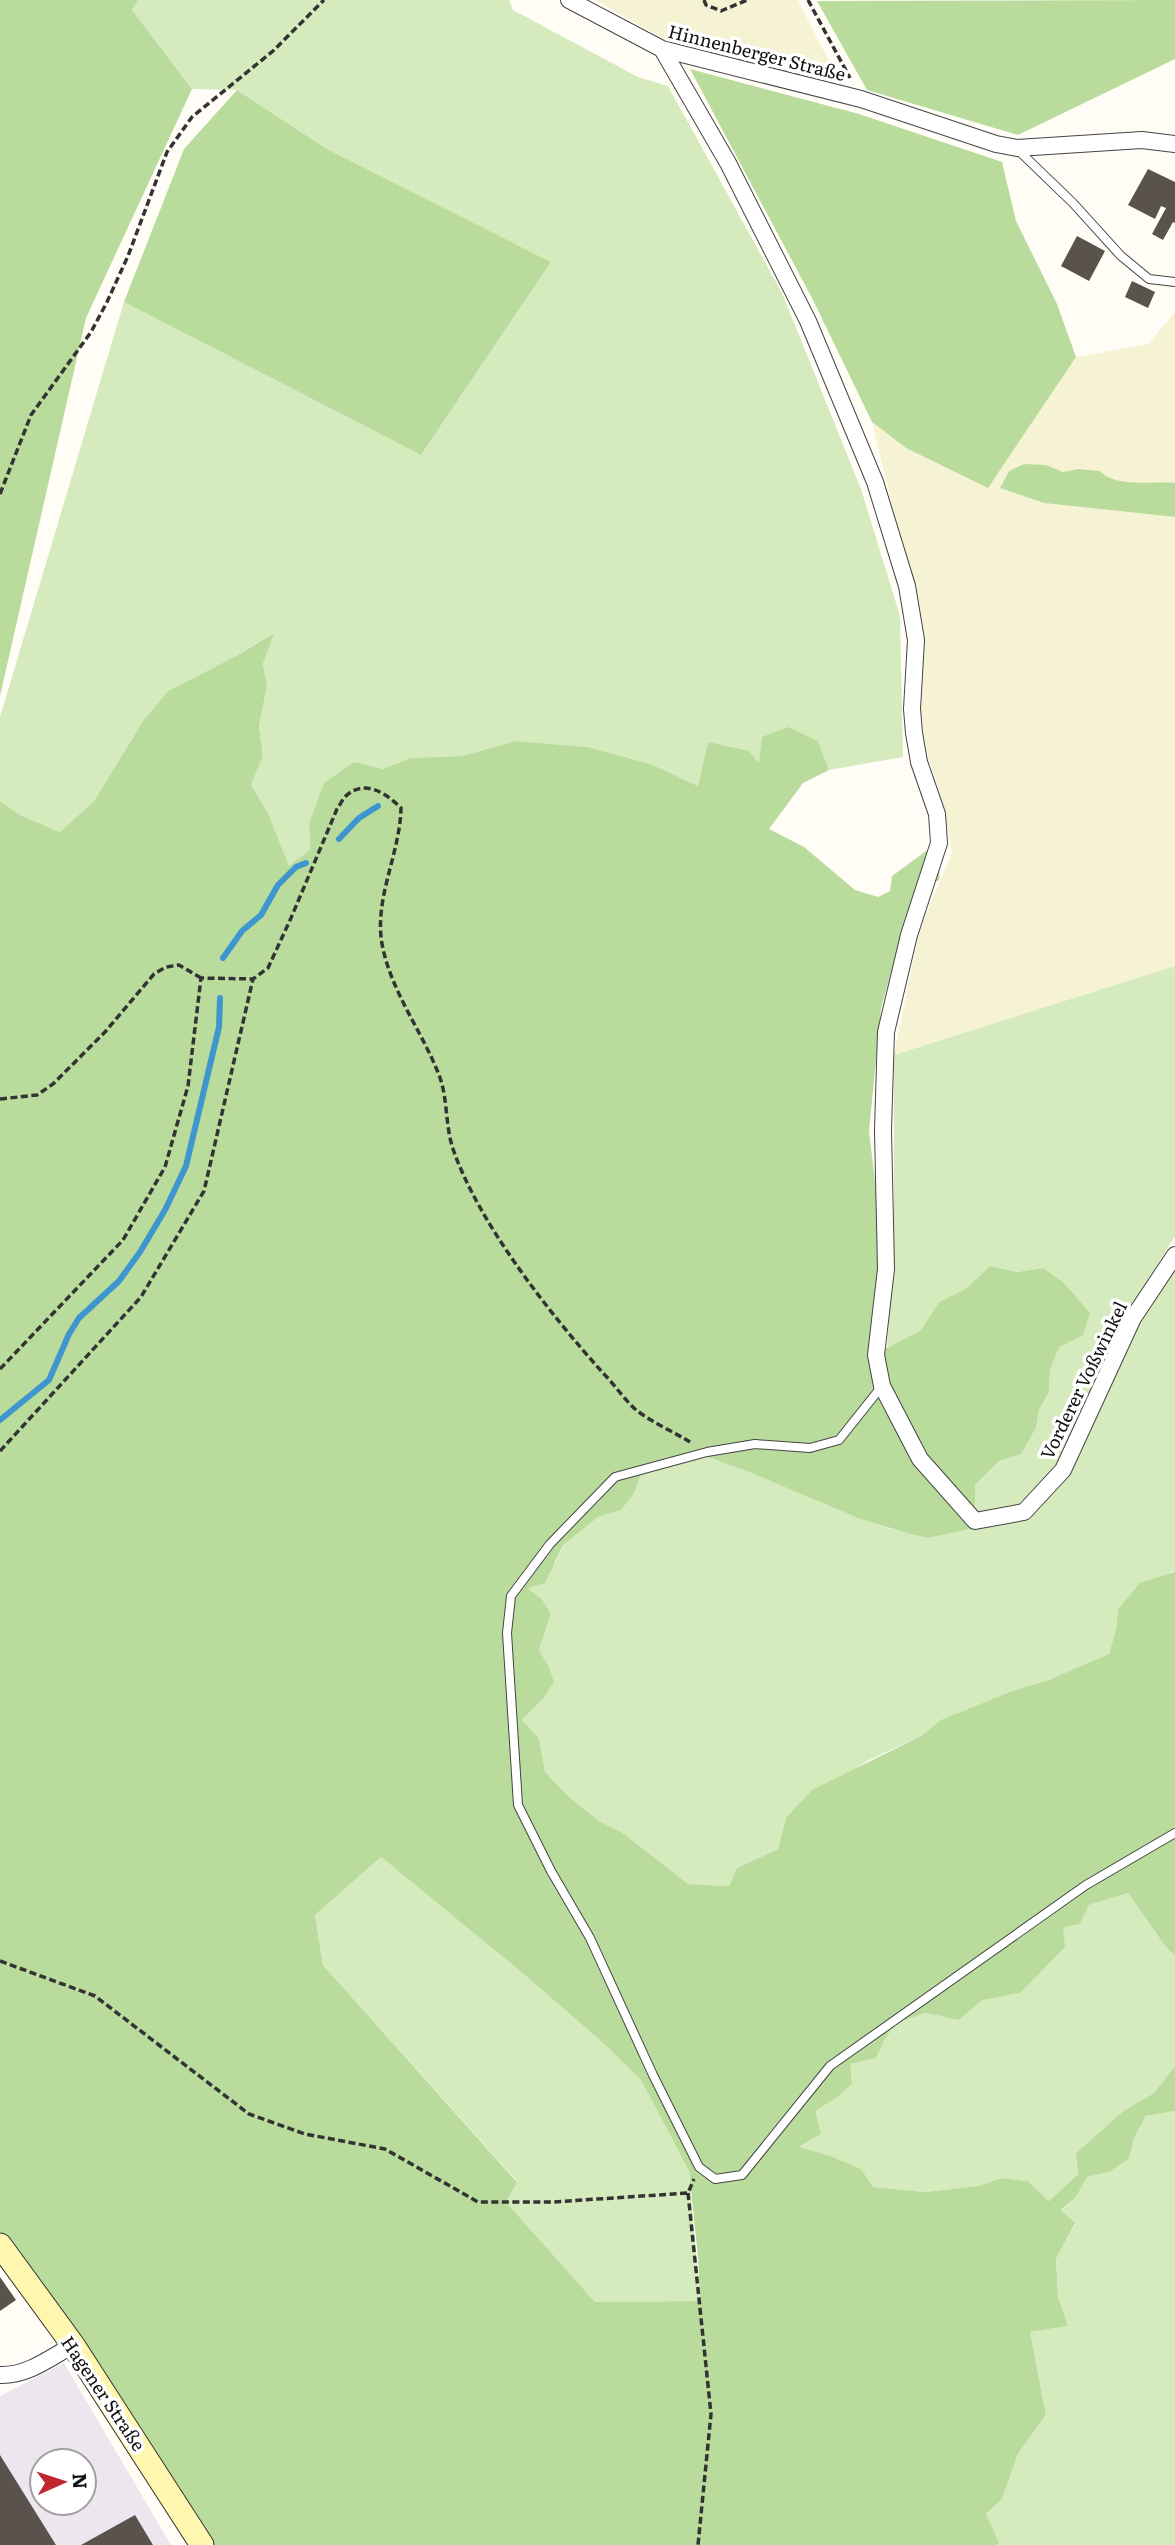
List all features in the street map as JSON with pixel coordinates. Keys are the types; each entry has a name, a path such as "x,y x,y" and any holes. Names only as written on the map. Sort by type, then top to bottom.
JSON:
{"main road":[{"name":"Hagener Straße","path":"0,2245 73,2345 202,2545"}],"street":[{"name":"Hinnenberger Straße","path":"569,0 662,49 861,99 996,144 1017,148 1142,140 1175,144"},
{"path":"662,49 728,163 784,270 836,384 875,482 906,586 916,640 912,709 914,733 919,762 937,814 939,842 909,934 886,1032 883,1130 886,1269 876,1355 882,1386"},
{"name":"Vorderer Voßwinkel","path":"882,1386 920,1459 975,1521 1024,1513 1062,1470 1133,1318 1175,1255"},
{"path":"0,2375 27,2371 73,2345"}],"lane":[{"path":"1017,148 1073,203 1121,256 1149,279 1175,282"},
{"path":"882,1386 839,1440 810,1448 755,1444 707,1452 615,1477 550,1544 511,1596 507,1633 518,1805 551,1871 590,1938 699,2168 715,2179 742,2175 830,2066 1086,1885 1175,1832"}],"path":[{"path":"0,495 31,415 91,332 107,302 128,256 167,152 192,117 273,51 324,0"},
{"path":"704,0 706,5 721,11 747,0"},
{"path":"807,0 861,99"},
{"path":"0,1451 141,1297 204,1191 254,979 268,968 337,809 347,794 366,788 387,793 401,808 401,829 381,909 382,943 395,986 441,1079 452,1147 479,1206 547,1305 635,1409 707,1452"},
{"path":"0,1099 37,1095 53,1084 97,1040 154,974 166,967 179,965 201,978 254,979"},
{"path":"0,1370 122,1240 165,1167 188,1086 201,978"},
{"path":"0,1961 95,1996 249,2114 305,2134 385,2149 478,2202 553,2202 688,2193"},
{"path":"698,2545 711,2414 688,2193 699,2168"}],"shaded area":[{"path":"595,0 798,0 840,83 676,46"},
{"path":"1175,312 1175,483 1141,484 1106,479 1100,471 1078,469 1063,472 1046,465 1009,471 1000,488 1044,503 1175,517 1175,966 894,1055 920,928 952,853 944,808 921,733 921,684 925,643 872,422 906,448 988,487 1076,357 1148,344"},
{"path":"64,2363 171,2545 0,2545 0,2396"}],"green space":[{"path":"0,0 138,0 132,10 192,89 86,318 0,696"},
{"path":"138,0 509,0 513,10 638,77 668,86 782,293 861,489 900,616 903,757 829,770 818,741 759,764 708,742 698,786 651,764 588,747 516,741 461,756 410,758 383,769 354,762 309,824 310,850 289,867 268,813 251,785 263,756 259,726 267,686 263,664 273,633 236,656 168,691 143,721 94,801 60,832 22,816 0,801 0,717 124,302 421,455 551,262 327,149 237,90 192,89 132,10"},
{"path":"1175,0 1175,59 1018,135 867,90 817,1"},
{"path":"690,69 859,114 1002,162 1016,221 1057,304 1076,357 988,488 906,448 872,422 813,300"},
{"path":"237,90 327,149 551,262 421,455 124,302 184,149"},
{"path":"1024,464 1046,465 1063,472 1078,469 1100,471 1115,480 1125,482 1175,483 1175,517 1044,503 1000,488 1009,471"},
{"path":"274,633 263,664 267,686 259,726 263,756 251,785 268,813 289,866 310,850 309,824 324,783 354,762 383,769 410,758 461,756 516,741 588,747 651,764 698,786 708,742 749,751 759,763 762,737 788,727 818,741 829,770 803,783 769,829 804,847 855,890 878,897 890,891 892,876 926,851 940,866 939,880 914,893 911,912 902,931 881,1009 869,1131 880,1251 876,1290 881,1351 920,1331 939,1302 967,1288 990,1266 1017,1272 1043,1268 1064,1283 1090,1313 1083,1335 1059,1347 1050,1370 1049,1392 1039,1410 1036,1428 1021,1454 999,1461 975,1485 975,1512 971,1529 928,1538 907,1533 860,1519 702,1455 683,1454 665,1465 643,1469 634,1493 621,1510 598,1517 563,1545 545,1583 528,1588 542,1599 551,1614 539,1650 554,1682 542,1700 522,1720 539,1738 545,1772 570,1798 599,1821 623,1833 688,1884 729,1886 737,1868 778,1849 786,1818 812,1790 921,1736 941,1720 1109,1654 1118,1609 1140,1583 1175,1572 1175,1956 1128,1893 1089,1905 1080,1924 1063,1928 1065,1947 1020,1993 982,2000 959,2020 926,2013 896,2023 876,2058 850,2064 852,2084 815,2111 821,2134 799,2147 861,2169 873,2187 925,2192 978,2186 1001,2178 1028,2181 1049,2201 1078,2174 1076,2153 1122,2112 1154,2093 1175,2066 1175,2111 1146,2116 1134,2138 1129,2159 1109,2172 1087,2177 1076,2197 1061,2210 1075,2223 1056,2259 1058,2296 1068,2326 1030,2332 1046,2415 1018,2454 1002,2499 986,2514 999,2543 997,2545 202,2545 0,2249 0,801 22,816 60,832 94,801 143,721 168,691","holes":["381,1857 602,2042 641,2080 689,2171 700,2301 595,2302 506,2202 517,2182 323,1965 315,1915"]},
{"path":"1175,966 1175,1236 1123,1320 1057,1465 1018,1508 975,1512 975,1485 999,1461 1021,1454 1036,1428 1039,1410 1049,1392 1050,1370 1059,1346 1083,1334 1090,1313 1043,1268 1017,1272 990,1266 967,1288 939,1302 920,1331 887,1348 894,1223 894,1055"},
{"path":"1175,1264 1175,1572 1118,1608 1109,1654 942,1720 921,1736 867,1761 786,1818 778,1849 737,1868 729,1886 688,1884 623,1833 599,1821 570,1798 545,1772 539,1738 522,1720 542,1700 548,1665 539,1650 551,1614 542,1599 528,1588 556,1562 563,1545 582,1527 598,1517 621,1510 643,1468 665,1465 683,1454 702,1455 860,1519 928,1538 971,1529 973,1521 1024,1514 1064,1471 1136,1320"},
{"path":"381,1857 520,1971 602,2042 641,2080 689,2171 700,2301 595,2302 506,2202 517,2181 323,1965 315,1915"},
{"path":"1128,1893 1175,1956 1175,2066 1154,2093 1122,2112 1076,2153 1078,2174 1049,2201 1028,2181 1001,2178 978,2186 924,2192 873,2187 798,2148 821,2134 814,2111 836,2098 850,2064 876,2058 896,2023 926,2013 959,2020 982,1999 1020,1993 1063,1928 1080,1924 1089,1905"},
{"path":"1175,2111 1175,2545 997,2545 986,2514 1002,2499 1018,2454 1046,2415 1030,2332 1068,2326 1058,2296 1056,2259 1075,2224 1061,2211 1076,2197 1087,2177 1109,2172 1129,2159 1134,2138 1146,2116"}],"building":[{"path":"1148,169 1175,182 1175,223 1173,222 1163,240 1152,234 1166,208 1161,206 1155,219 1128,205"},
{"path":"1077,236 1105,251 1089,281 1061,266"},
{"path":"1132,281 1155,292 1148,308 1125,297"},
{"path":"0,2277 16,2300 0,2311"},
{"path":"0,2455 28,2500 28,2517 39,2517 56,2545 0,2545"},
{"path":"135,2515 153,2545 81,2545"}],"waterway":[{"path":"339,839 359,818 378,806"},
{"path":"223,958 242,931 261,915 278,885 296,867 306,863"},
{"path":"0,1420 49,1380 79,1318 119,1281 165,1210 186,1166 219,1027 220,998"}]}
